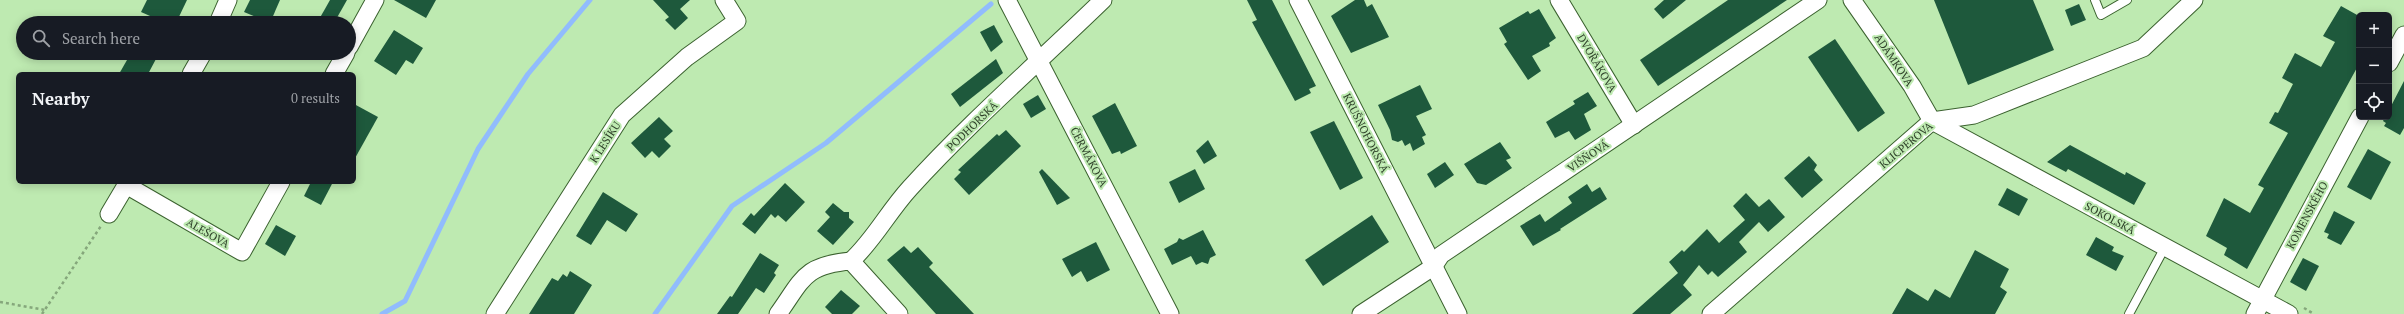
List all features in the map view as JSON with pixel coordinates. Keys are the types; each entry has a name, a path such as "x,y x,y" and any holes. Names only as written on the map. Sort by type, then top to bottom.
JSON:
{"street":[{"path":"221,16 228,0"},
{"path":"356,34 375,0"},
{"name":"K LESÍKU","path":"495,314 622,115 687,56 737,21 724,0"},
{"name":"ČERMÁKOVA","path":"1007,0 1170,314"},
{"name":"PODHORSKÁ","path":"851,261 866,247 908,189 969,127 1103,0"},
{"name":"KRUŠNOHORSKÁ","path":"1298,0 1458,314"},
{"name":"DVOŘÁKOVA","path":"1560,0 1634,125"},
{"name":"VIŠŇOVÁ","path":"1360,314 1433,267 1441,255 1818,0"},
{"name":"ADÁMKOVA","path":"1852,0 1912,86 1932,121"},
{"name":"KLICPEROVA","path":"1711,314 1932,121 1974,115 2143,48 2194,0"},
{"path":"2392,58 2404,36"},
{"path":"192,72 199,60"},
{"path":"335,72 342,60"},
{"name":"KOMENSKÉHO","path":"2255,314 2358,120"},
{"name":"SOKOLSKÁ","path":"1932,121 2289,314"},
{"name":"ALEŠOVA","path":"109,214 127,184 242,252 280,184"},
{"path":"778,314 807,273 828,263 851,261 898,314"}],"lane":[{"path":"2095,0 2101,15 2127,0"},
{"path":"2129,314 2165,247"}],"path":[{"path":"42,314 109,214"},
{"path":"0,302 45,310"}],"building":[{"path":"147,0 187,0 179,16 150,16 141,12"},
{"path":"250,0 280,0 273,16 253,16 244,12"},
{"path":"330,0 347,0 338,16 321,16"},
{"path":"394,0 436,0 426,18"},
{"path":"653,0 690,0 680,9 688,18 675,30 665,20 669,17"},
{"path":"1247,0 1272,0 1316,86 1309,89 1311,93 1295,101 1252,22 1257,20"},
{"path":"1355,0 1364,0 1367,7 1372,4 1389,37 1351,53 1331,16"},
{"path":"1664,0 1686,0 1663,19 1654,9"},
{"path":"1728,0 1787,0 1658,86 1640,60"},
{"path":"1934,0 2033,0 2054,50 1968,85"},
{"path":"2079,4 2086,20 2071,26 2065,10"},
{"path":"2341,6 2356,14 2356,69 2247,269 2224,255 2227,248 2206,236 2224,198 2250,213 2264,188 2258,185 2288,133 2269,123 2275,112 2278,113 2293,84 2282,78 2295,53 2321,67 2335,42 2323,36"},
{"path":"1539,9 1556,38 1549,43 1550,46 1532,56 1541,71 1528,80 1504,44 1507,42 1499,28 1528,11 1530,14"},
{"path":"994,25 1003,42 991,52 980,32"},
{"path":"394,30 423,48 413,64 406,60 396,75 374,61"},
{"path":"1835,39 1885,113 1858,132 1808,57"},
{"path":"996,59 1003,73 960,107 951,94"},
{"path":"127,60 155,60 149,72 120,72"},
{"path":"2404,81 2404,128 2400,135 2384,126 2386,123 2384,120 2392,120 2392,104"},
{"path":"1420,85 1432,109 1416,116 1426,135 1422,137 1425,144 1413,151 1410,143 1405,146 1402,140 1398,142 1392,140 1390,130 1378,105"},
{"path":"1588,92 1597,106 1584,114 1591,130 1575,140 1569,131 1555,138 1546,122 1575,104 1573,101"},
{"path":"1038,95 1046,109 1031,118 1023,104"},
{"path":"1115,103 1137,146 1121,154 1120,151 1112,154 1092,116"},
{"path":"356,105 378,117 356,156"},
{"path":"659,117 673,131 664,139 671,146 659,158 652,151 645,158 631,143"},
{"path":"1334,121 1363,178 1340,190 1310,132"},
{"path":"1006,130 1021,146 969,195 954,179 961,172 958,170 997,134 999,136"},
{"path":"1208,140 1217,156 1204,164 1196,151"},
{"path":"1500,142 1511,158 1506,160 1512,168 1486,185 1477,183 1464,164"},
{"path":"2070,145 2125,175 2126,172 2146,183 2134,205 2068,169 2066,172 2047,162"},
{"path":"2368,149 2391,162 2371,200 2347,187"},
{"path":"1809,156 1817,165 1814,170 1823,180 1802,198 1784,178"},
{"path":"1445,162 1454,175 1435,188 1427,174"},
{"path":"1042,169 1070,198 1057,205 1039,172"},
{"path":"1195,169 1205,189 1179,203 1169,182"},
{"path":"785,183 805,202 786,222 778,215 775,218 771,214 755,234 742,224 751,213 754,216"},
{"path":"310,184 332,184 321,205 304,196"},
{"path":"1587,184 1592,192 1600,187 1607,199 1560,229 1561,230 1533,246 1520,226 1540,214 1545,222 1572,203 1568,197"},
{"path":"2007,188 2028,199 2019,216 1998,205"},
{"path":"603,192 638,214 626,232 607,220 591,245 576,236"},
{"path":"1746,193 1759,207 1769,199 1785,217 1768,232 1759,222 1739,242 1747,252 1718,277 1712,271 1708,275 1699,265 1683,285 1692,295 1670,314 1632,314 1678,273 1669,262 1682,250 1684,252 1707,229 1719,243 1745,220 1733,206"},
{"path":"833,203 844,212 849,212 849,218 854,222 833,245 817,231 830,217 825,212"},
{"path":"2334,211 2355,222 2341,245 2327,238 2329,234 2324,232"},
{"path":"1372,215 1389,242 1323,286 1305,260"},
{"path":"276,225 296,236 285,256 265,244"},
{"path":"1203,230 1216,255 1210,258 1208,264 1202,262 1196,265 1191,256 1172,265 1164,249 1177,242 1179,238 1183,240"},
{"path":"2096,237 2114,247 2112,251 2124,256 2116,271 2086,255"},
{"path":"1096,242 1110,270 1087,282 1081,271 1072,277 1062,259"},
{"path":"904,246 911,253 918,247 933,263 929,267 974,314 936,314 887,260"},
{"path":"1975,250 2009,269 2000,287 2007,292 1995,314 1892,314 1907,288 1928,301 1935,289 1950,298"},
{"path":"760,253 779,265 774,273 776,275 764,293 756,288 738,314 717,314 730,296 732,297"},
{"path":"2303,258 2319,266 2306,291 2290,282"},
{"path":"570,271 592,285 574,314 529,314 552,278 558,281 563,274 567,277"},
{"path":"841,290 860,306 852,314 832,314 825,307"}],"waterway":[{"path":"382,314 405,301 478,149 528,74 590,0"},
{"path":"655,314 732,206 826,143 991,4"}]}
